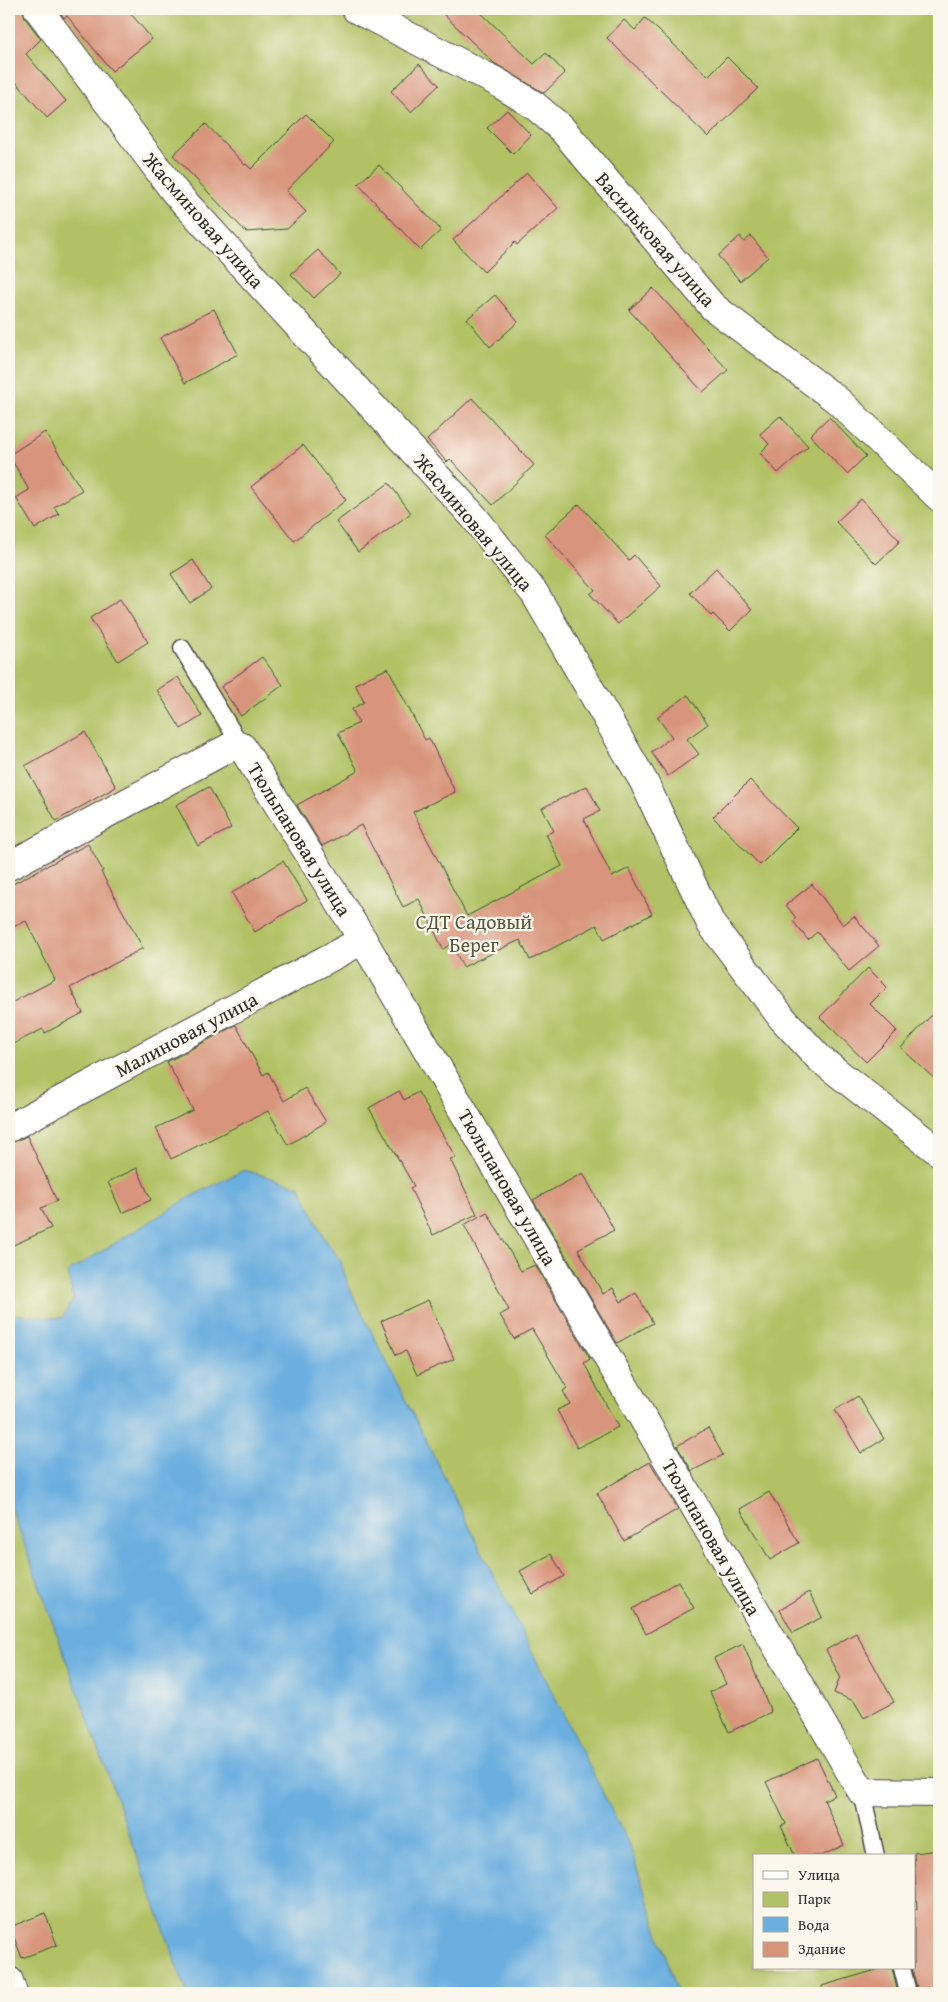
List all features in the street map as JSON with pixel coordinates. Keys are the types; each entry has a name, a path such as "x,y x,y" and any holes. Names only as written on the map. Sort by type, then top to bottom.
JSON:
{"street":[{"name":"Жасминовая улица","path":"38,9 175,192 474,517 535,594 644,782 711,924 782,1018 820,1059 939,1152"},
{"name":"Васильковая улица","path":"356,9 489,78 534,105 562,129 713,307 837,400 939,496"},
{"name":"Тюльпановая улица","path":"9,866 234,745 240,746 363,940 862,1792"},
{"name":"Малиновая улица","path":"9,1128 363,940"},
{"path":"862,1792 939,1793"},
{"path":"9,1981 13,1993"}],"lane":[{"path":"182,648 240,746"},
{"path":"862,1792 876,1854"},
{"path":"902,1970 908,1993"}],"green space":[{"name":"СДТ Садовый Берег","path":"9,9 939,9 939,1993 9,1993"}],"water":[{"path":"244,1170 300,1186 323,1236 341,1262 348,1285 630,1847 678,1993 187,1993 9,1502 9,1314 62,1318 73,1300 68,1272 190,1197"}],"building":[{"path":"9,9 23,9 25,18 41,39 26,54 66,101 47,118 9,74"},
{"path":"57,9 127,9 152,39 112,71 67,16 64,18"},
{"path":"438,9 477,9 534,64 546,53 565,73 544,93 494,63"},
{"path":"645,18 708,76 727,57 758,88 708,137 607,38 624,20 635,30"},
{"path":"419,64 439,85 411,112 391,91"},
{"path":"507,110 531,135 513,154 487,128"},
{"path":"306,114 334,142 286,191 306,212 287,229 246,232 173,155 206,124 251,169"},
{"path":"379,165 441,230 420,250 358,184"},
{"path":"527,173 558,208 517,245 515,242 484,272 453,240"},
{"path":"740,236 744,242 751,236 768,257 740,281 718,256"},
{"path":"318,250 340,274 314,298 291,274"},
{"path":"653,288 728,370 703,392 629,310"},
{"path":"495,295 518,322 490,347 467,319"},
{"path":"214,309 238,354 185,383 160,338"},
{"path":"472,398 534,465 493,505 450,459 447,462 427,440"},
{"path":"780,416 808,446 778,473 760,453 769,444 760,434"},
{"path":"829,417 866,456 847,474 810,435"},
{"path":"45,432 82,490 54,507 59,514 35,529 16,498 29,490 9,455"},
{"path":"303,445 346,500 294,541 251,487"},
{"path":"389,483 411,513 358,552 336,522"},
{"path":"861,499 900,541 876,564 836,522"},
{"path":"579,504 629,560 634,555 661,586 618,624 590,594 595,590 545,535"},
{"path":"193,560 211,589 190,603 171,574"},
{"path":"716,568 752,610 730,631 713,614 711,616 690,593"},
{"path":"120,599 148,642 118,661 90,618"},
{"path":"262,657 283,685 241,716 221,687"},
{"path":"388,668 425,740 429,738 455,792 413,812 467,916 562,866 546,834 554,831 542,808 587,786 600,811 584,819 612,877 629,868 652,914 604,939 597,925 530,960 520,940 463,967 452,944 443,949 419,899 403,907 361,825 322,846 297,805 358,771 338,733 359,723 352,709 364,702 355,684"},
{"path":"178,677 202,716 181,729 157,690"},
{"path":"688,695 708,724 687,739 699,754 668,776 651,752 672,737 657,717"},
{"path":"85,732 116,787 56,821 25,766"},
{"path":"750,780 797,828 760,865 713,817"},
{"path":"209,787 231,828 198,846 176,805"},
{"path":"88,844 103,871 101,872 143,948 70,988 83,1013 45,1033 43,1029 9,1046 9,1004 55,980 26,921 9,929 9,886"},
{"path":"283,861 307,900 255,932 232,893"},
{"path":"812,884 843,925 854,916 879,946 849,971 817,932 808,940 793,921 796,918 786,905"},
{"path":"868,968 887,987 870,1004 897,1031 866,1062 820,1017"},
{"path":"939,1007 939,1083 901,1048"},
{"path":"236,1025 263,1075 268,1072 284,1101 305,1088 326,1122 288,1145 268,1111 171,1159 156,1128 193,1110 167,1062"},
{"path":"399,1091 404,1100 418,1092 456,1158 450,1159 477,1214 433,1235 410,1188 414,1186 369,1108"},
{"path":"27,1136 57,1201 41,1208 51,1228 9,1247 9,1144"},
{"path":"137,1168 151,1200 122,1213 108,1182"},
{"path":"583,1173 614,1230 578,1249 603,1294 613,1288 621,1302 636,1293 653,1323 617,1343 533,1200"},
{"path":"487,1212 521,1271 535,1265 590,1359 584,1363 618,1427 577,1448 557,1410 570,1404 563,1391 567,1388 532,1329 514,1339 500,1315 509,1310 464,1225"},
{"path":"428,1300 454,1359 417,1375 406,1351 396,1355 381,1321"},
{"path":"858,1396 884,1439 861,1453 835,1410"},
{"path":"708,1428 723,1455 692,1471 677,1446"},
{"path":"650,1462 678,1509 624,1541 597,1493"},
{"path":"769,1492 799,1543 770,1560 740,1509"},
{"path":"551,1554 564,1576 533,1594 520,1571"},
{"path":"678,1581 694,1608 646,1634 633,1609"},
{"path":"809,1592 822,1617 793,1633 780,1610"},
{"path":"856,1633 894,1702 864,1718 854,1701 834,1693 840,1676 826,1650"},
{"path":"743,1644 771,1712 729,1732 710,1692 726,1684 714,1658"},
{"path":"817,1758 835,1795 824,1800 844,1845 825,1854 794,1854 781,1826 786,1824 766,1782"},
{"path":"939,1850 939,1993 918,1993 912,1970 916,1970 917,1909 916,1854 914,1853"},
{"path":"45,1913 57,1945 22,1958 10,1927"},
{"path":"876,1970 892,1970 898,1993 823,1993 822,1986"}]}
